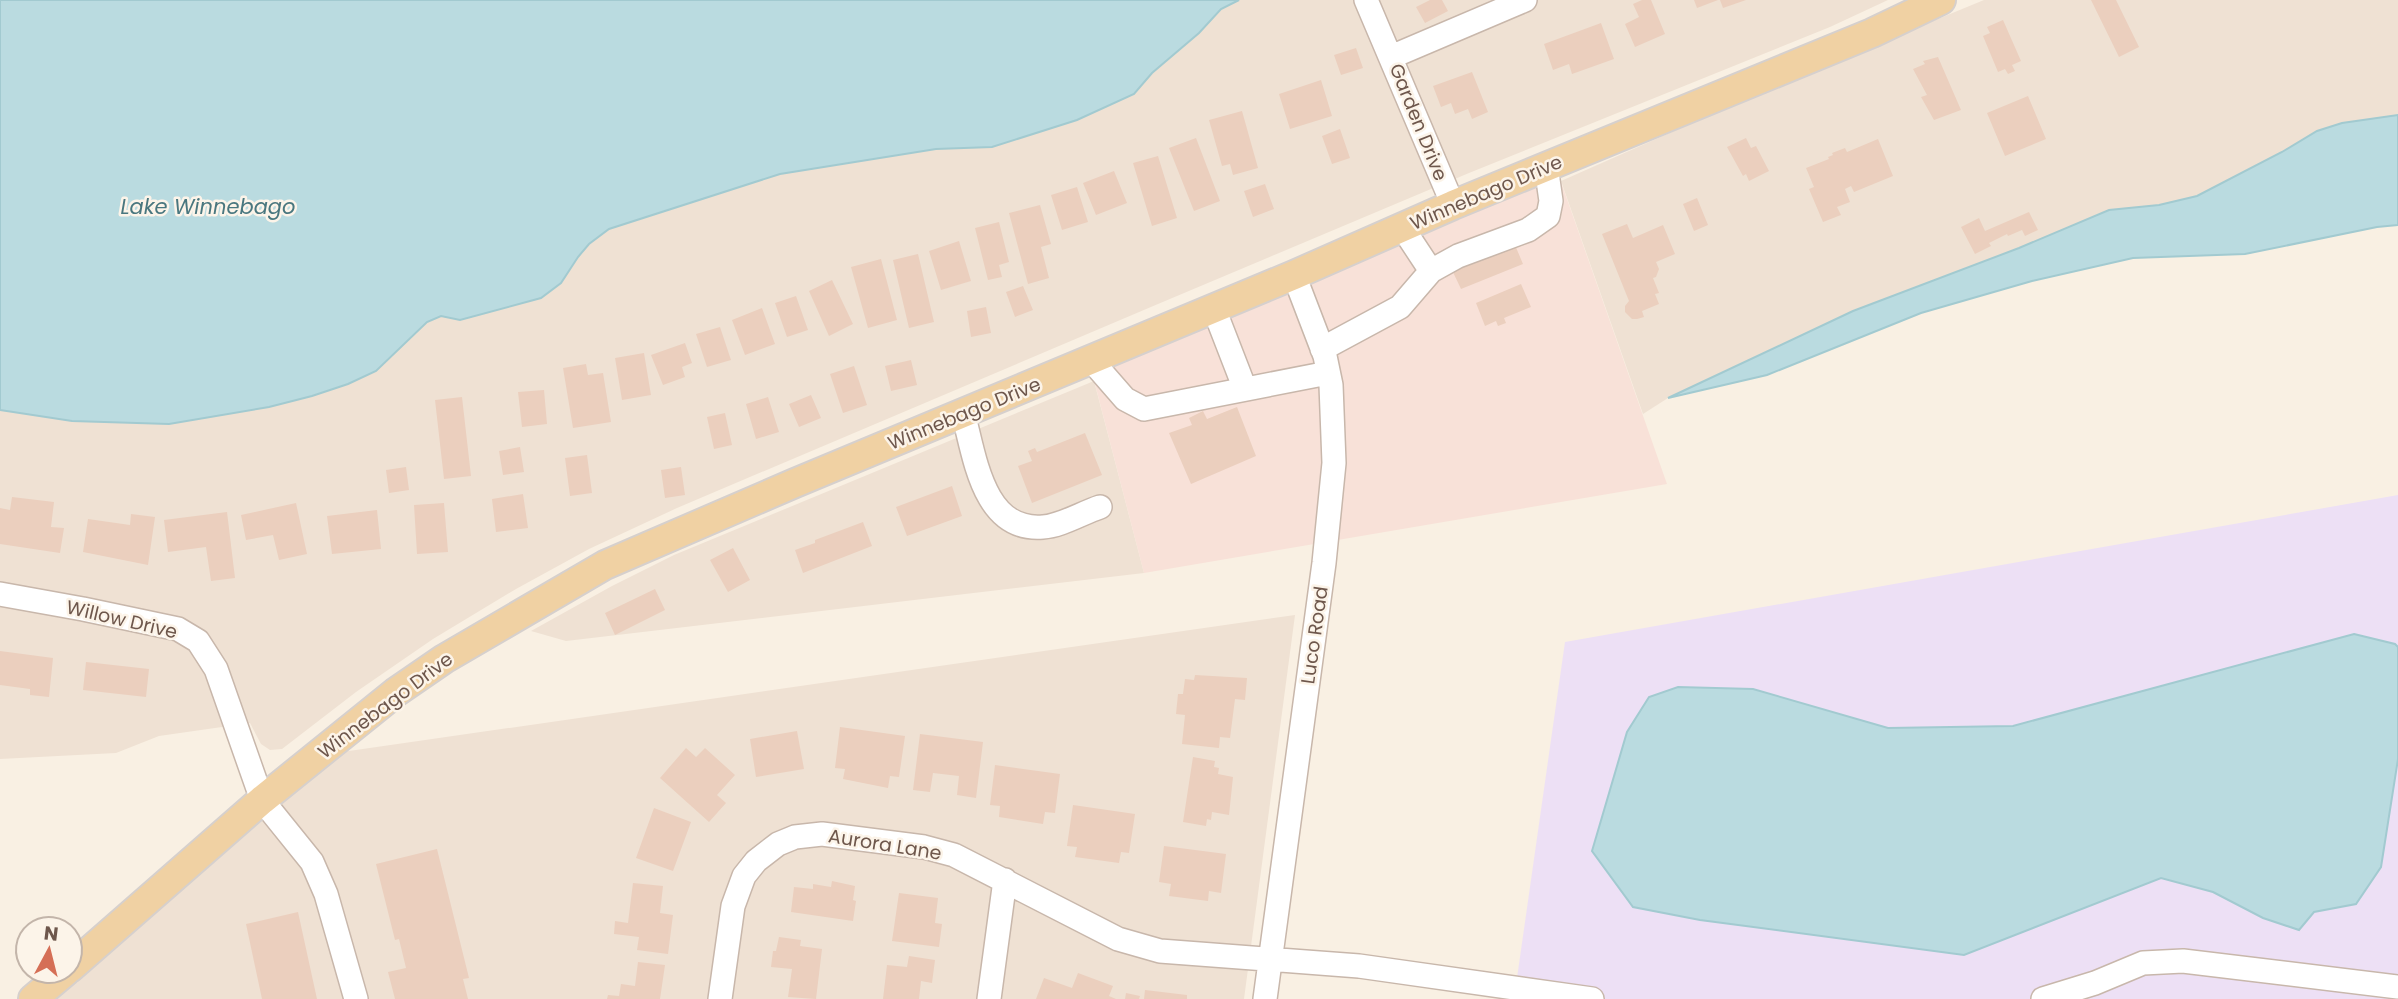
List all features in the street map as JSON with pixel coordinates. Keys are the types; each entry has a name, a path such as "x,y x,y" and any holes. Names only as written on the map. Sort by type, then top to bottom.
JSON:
{"main road":[{"name":"Winnebago Drive","path":"84,956 262,800 396,692 444,659 605,565 1214,309 1453,205 1872,33 1938,1"}],"street":[{"path":"1366,0 1391,57"},
{"name":"Garden Drive","path":"1453,205 1391,57 1525,0"},
{"path":"1322,349 1400,307 1431,271 1458,256 1528,230 1548,216 1551,201 1546,166"},
{"path":"1402,227 1431,271"},
{"name":"Luco Road","path":"1265,999 1330,511 1334,438 1328,373 1322,349 1294,275"},
{"path":"1214,309 1245,389"},
{"path":"1091,360 1125,399 1144,410 1328,373"},
{"path":"963,413 990,499 1004,517 1023,527 1046,527 1100,507"},
{"name":"Willow Drive","path":"0,594 178,629 198,641 216,669 262,800 312,862 326,894 356,999"},
{"name":"Aurora Lane","path":"720,999 736,893 744,876 755,861 782,842 804,835 822,834 924,847 954,855 1107,933 1160,951 1359,966 1592,999"},
{"path":"989,999 1005,880"},
{"path":"2043,999 2095,983 2143,963 2183,961 2398,987"}],"shaded area":[{"path":"1239,0 1888,0 1830,27 1469,173 1158,304 677,508 589,549 433,639 356,692 282,749 270,750 261,744 250,723 159,736 116,753 0,759 0,410 72,421 169,424 269,407 312,396 376,371 427,322 442,316 460,320 541,298 561,283 589,244 609,229 780,174 936,149 992,147 1077,120 1134,94 1152,73 1199,33 1221,9"},
{"path":"1984,0 2398,0 2398,115 2342,123 2317,131 2197,196 2159,205 2109,210 2019,248 1853,311 1668,398 1643,414 1561,181 1785,82"},
{"path":"1554,162 1667,484 1144,573 1089,361"},
{"path":"1094,381 1144,573 566,641 531,631 674,555"},
{"path":"2398,495 2398,999 1514,999 1565,642"},
{"path":"1295,615 1244,999 56,999 72,985 84,985 84,975 342,752"}],"water":[{"name":"Lake Winnebago","path":"0,0 1239,0 1221,9 1199,33 1152,73 1134,94 1077,120 992,147 936,149 780,174 609,229 589,244 561,283 541,298 460,320 441,316 427,322 376,371 348,384 269,407 169,424 72,421 0,410"},
{"path":"2398,115 2398,225 2245,254 2133,258 2032,281 1921,313 1767,375 1668,398 1853,311 2019,248 2109,210 2159,205 2197,196 2317,131 2342,123"},
{"path":"2354,634 2398,647 2398,759 2381,867 2356,904 2314,912 2299,930 2263,918 2213,892 2161,878 1964,955 1700,920 1633,907 1592,851 1627,732 1649,697 1678,687 1753,689 1888,728 2013,726"}],"building":[{"path":"1430,0 1442,0 1448,11 1425,23 1416,7"},
{"path":"1651,0 1665,34 1635,47 1625,24 1639,17 1633,4"},
{"path":"1694,0 1718,0 1697,8"},
{"path":"1720,0 1746,0 1723,8"},
{"path":"2091,0 2116,0 2139,47 2119,57"},
{"path":"2003,20 2021,61 2012,65 2015,71 2008,74 2005,69 1998,72 1983,36 1990,33 1987,27"},
{"path":"1601,23 1614,59 1572,74 1569,64 1553,70 1544,44"},
{"path":"1356,48 1363,68 1341,75 1334,55"},
{"path":"1938,57 1961,110 1934,120 1921,97 1927,95 1913,69 1925,64 1923,61"},
{"path":"1472,72 1488,112 1472,119 1468,109 1455,114 1451,103 1441,107 1433,86"},
{"path":"1321,80 1332,116 1290,129 1279,94"},
{"path":"2028,96 2046,139 2005,156 1987,113"},
{"path":"1242,111 1258,168 1233,175 1230,164 1222,166 1209,120"},
{"path":"1340,129 1350,158 1332,164 1322,136"},
{"path":"1196,138 1220,201 1194,211 1169,148"},
{"path":"1746,138 1751,148 1756,146 1769,171 1749,181 1746,174 1743,176 1727,147"},
{"path":"1878,139 1893,176 1854,192 1851,186 1845,189 1850,202 1837,207 1841,215 1823,222 1809,189 1814,187 1806,168 1829,159 1832,153 1845,148 1847,152"},
{"path":"1158,156 1177,218 1152,226 1133,163"},
{"path":"1114,171 1127,203 1096,215 1083,183"},
{"path":"1265,184 1274,209 1253,217 1244,191"},
{"path":"1077,187 1088,222 1062,230 1051,195"},
{"path":"1697,198 1708,225 1694,231 1683,204"},
{"path":"1040,205 1051,244 1041,247 1049,278 1028,284 1009,213"},
{"path":"2029,212 2038,230 2025,236 2022,230 2008,236 2007,234 1975,254 1961,227 1979,218 1985,231"},
{"path":"999,222 1009,262 999,265 1002,277 988,280 975,228"},
{"path":"1627,224 1633,238 1663,225 1675,254 1656,262 1659,269 1653,278 1659,293 1655,294 1659,304 1642,311 1644,317 1637,319 1632,319 1625,312 1629,301 1602,234"},
{"path":"959,241 971,281 941,290 929,251"},
{"path":"1515,245 1523,264 1461,289 1452,270"},
{"path":"918,254 934,322 909,328 893,260"},
{"path":"881,259 897,320 868,328 851,267"},
{"path":"832,280 853,324 829,336 809,291"},
{"path":"1521,284 1531,307 1504,318 1506,323 1498,326 1496,321 1485,326 1476,303"},
{"path":"1023,286 1033,310 1015,317 1006,292"},
{"path":"796,296 808,330 787,337 775,303"},
{"path":"986,307 991,333 971,337 967,311"},
{"path":"762,308 775,344 745,355 732,320"},
{"path":"720,327 731,360 707,367 696,334"},
{"path":"685,343 692,363 682,367 685,377 663,385 651,355"},
{"path":"644,353 651,395 622,400 615,358"},
{"path":"911,360 917,385 891,391 885,366"},
{"path":"586,364 588,375 603,373 611,422 573,428 563,368"},
{"path":"854,366 867,405 843,413 830,374"},
{"path":"544,390 547,424 522,427 518,392"},
{"path":"811,395 821,418 799,427 789,404"},
{"path":"462,397 471,476 444,479 435,400"},
{"path":"768,397 779,432 756,439 746,404"},
{"path":"1237,407 1256,456 1191,484 1169,433 1192,425 1189,418 1203,411 1207,419"},
{"path":"725,413 732,445 714,449 707,417"},
{"path":"1085,433 1102,475 1032,503 1018,466 1032,461 1028,451 1035,448 1037,452"},
{"path":"520,447 524,472 503,475 499,451"},
{"path":"587,455 592,493 570,496 565,458"},
{"path":"406,467 409,490 389,493 386,470"},
{"path":"681,467 685,495 665,498 661,470"},
{"path":"952,486 962,516 907,536 896,507"},
{"path":"523,494 528,528 496,532 492,499"},
{"path":"12,497 54,502 51,527 64,528 60,553 0,544 0,508 10,510"},
{"path":"296,503 307,554 279,560 273,535 246,540 241,515"},
{"path":"444,503 448,552 417,554 414,505"},
{"path":"377,510 381,549 332,554 327,516"},
{"path":"227,512 235,578 211,581 206,547 168,552 164,520"},
{"path":"131,514 155,517 148,565 83,552 88,519 130,525"},
{"path":"863,522 872,546 803,573 795,550"},
{"path":"733,548 750,580 728,592 710,560"},
{"path":"655,589 665,610 615,635 605,613"},
{"path":"0,651 53,658 49,697 30,695 30,689 0,685"},
{"path":"86,662 149,669 146,697 83,690"},
{"path":"1195,675 1247,678 1245,700 1235,699 1230,738 1220,737 1219,748 1182,744 1185,715 1176,714 1178,694 1183,694 1185,679 1194,680"},
{"path":"840,727 905,736 899,777 890,776 888,788 843,779 845,769 835,768"},
{"path":"797,731 804,769 756,777 750,739"},
{"path":"920,734 983,742 976,798 957,795 959,776 933,773 930,792 913,790"},
{"path":"686,748 696,757 705,748 735,775 717,795 726,803 709,822 660,778"},
{"path":"1193,757 1215,761 1214,767 1219,768 1218,774 1233,777 1229,815 1212,812 1211,820 1207,819 1206,826 1183,822"},
{"path":"995,765 1060,774 1055,813 1045,812 1043,824 999,817 1000,806 990,805"},
{"path":"1073,805 1135,814 1129,853 1121,852 1119,863 1075,857 1077,847 1067,846"},
{"path":"654,808 691,822 673,871 636,858"},
{"path":"1164,846 1226,854 1221,893 1209,891 1208,901 1169,896 1171,884 1159,882"},
{"path":"437,849 469,978 463,979 468,999 395,999 388,972 406,968 399,939 395,940 376,864"},
{"path":"832,881 855,886 853,921 791,912 794,887 813,889 813,884 831,887"},
{"path":"633,883 663,886 660,913 673,915 668,954 637,950 639,937 614,934 615,921 628,923"},
{"path":"899,893 938,898 935,923 942,924 939,947 892,941"},
{"path":"298,912 317,999 262,999 246,924"},
{"path":"779,937 801,940 800,946 822,949 816,999 788,997 792,969 771,967 773,951 776,951"},
{"path":"909,956 935,960 932,983 921,981 919,999 883,999 887,965 907,967"},
{"path":"638,962 665,965 660,999 607,999 608,995 619,996 621,984 635,986"},
{"path":"1078,973 1113,986 1109,996 1116,999 1036,999 1044,978 1072,988"},
{"path":"1145,990 1187,995 1187,999 1144,999"},
{"path":"1126,993 1140,996 1139,999 1125,999"}]}
